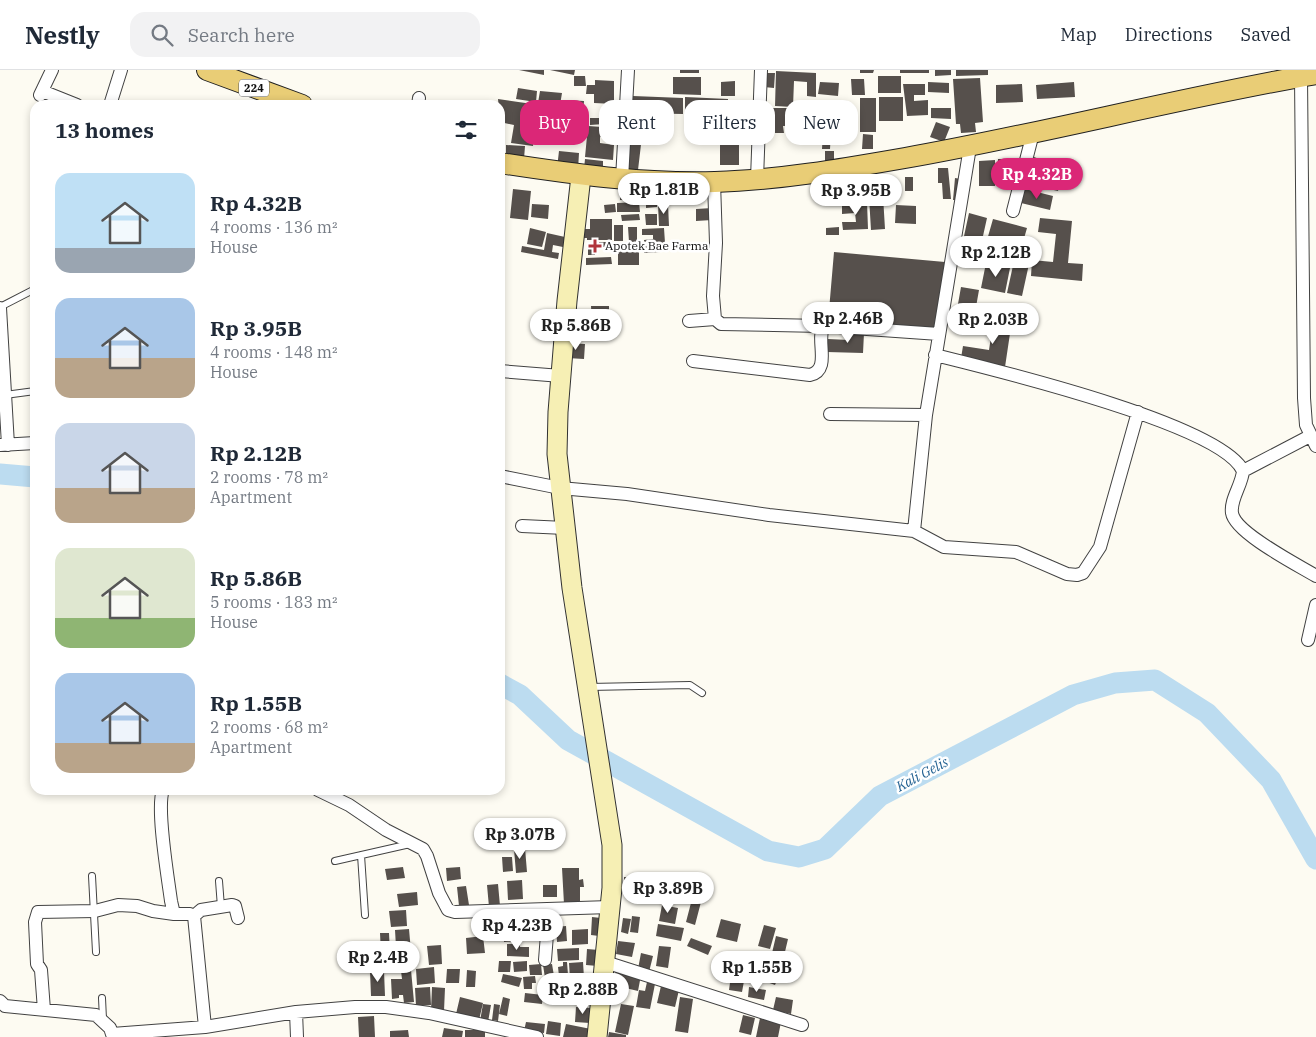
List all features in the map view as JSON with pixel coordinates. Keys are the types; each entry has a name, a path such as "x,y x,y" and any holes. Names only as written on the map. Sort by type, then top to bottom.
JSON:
{"main road":[{"name":"224","path":"207,70 288,100"},
{"path":"505,164 581,176 622,179 714,182 757,180 838,170 970,147 1309,76"}],"street":[{"path":"52,70 41,93 62,100"},
{"path":"112,100 121,70"},
{"path":"622,179 628,70"},
{"path":"757,180 761,70"},
{"path":"1242,472 1313,441 1306,425 1304,398 1309,76"},
{"path":"1013,211 1032,134"},
{"path":"914,531 926,415 970,147"},
{"path":"581,176 565,325 557,454 564,528 612,845 610,907 597,1037"},
{"path":"714,182 716,243 713,313 715,319 721,324 822,326 939,334"},
{"path":"0,307 5,395 4,445 30,443"},
{"path":"689,321 715,319"},
{"path":"565,325 600,326"},
{"path":"693,361 803,375 816,374 822,363 822,326"},
{"path":"935,355 1030,378 1138,412 1213,445 1235,461 1242,472 1232,510 1235,521 1251,535 1316,576"},
{"path":"505,371 561,376"},
{"path":"505,477 560,488 627,494 838,524 914,531 944,547 1016,552 1067,574 1080,574 1100,547 1138,412"},
{"path":"830,414 926,415"},
{"path":"522,526 564,528"},
{"path":"1308,640 1316,605"},
{"path":"161,795 161,813 174,914"},
{"path":"328,795 349,805 386,830 414,843 428,856 439,893 448,910 455,912 610,907"},
{"path":"44,1010 41,970 37,964 35,916 43,911 95,911 118,905 137,906 153,912 190,914 194,916"},
{"path":"194,916 201,910 235,906 238,918"},
{"path":"545,960 549,909"},
{"path":"194,916 205,1026"},
{"path":"605,962 802,1025"},
{"path":"0,1002 5,1006 96,1015 103,1019 111,1035 169,1034 205,1026 296,1012 355,1007 409,1009 537,1037"},
{"path":"296,1012 297,1037"}],"lane":[{"path":"0,307 30,291"},
{"path":"5,395 30,391"},
{"path":"588,687 687,684 695,686 702,693"},
{"path":"335,861 414,843"},
{"path":"361,855 365,915"},
{"path":"92,876 96,952"},
{"path":"219,881 221,907"},
{"path":"102,998 103,1019"}],"building":[{"path":"519,70 544,70 544,75"},
{"path":"550,70 575,70 574,75"},
{"path":"680,70 699,70 699,73 680,73"},
{"path":"860,70 874,70 873,73 860,73"},
{"path":"900,70 929,70 929,73 900,73"},
{"path":"935,70 951,70 951,75 935,76"},
{"path":"956,70 988,70 988,75 956,76"},
{"path":"776,71 816,73 816,97 807,96 807,82 794,81 793,100 785,100 785,107 775,106"},
{"path":"765,73 775,73 774,88 764,87"},
{"path":"574,76 585,76 586,86 574,86"},
{"path":"878,76 901,76 901,93 878,93"},
{"path":"673,77 701,77 701,95 673,94"},
{"path":"980,78 983,122 975,123 976,132 961,133 960,124 956,124 953,79"},
{"path":"851,79 864,79 865,95 852,95"},
{"path":"595,80 614,81 614,100 599,100 599,103 594,103 594,94 586,94 587,85 595,85"},
{"path":"735,81 735,96 721,96 721,82"},
{"path":"820,82 839,83 838,96 818,94"},
{"path":"928,82 949,83 949,93 928,92"},
{"path":"1074,82 1075,97 1037,99 1036,85"},
{"path":"903,84 925,84 925,95 914,95 914,101 928,100 928,115 907,116"},
{"path":"1022,84 1023,102 996,103 996,85"},
{"path":"518,88 537,91 536,100 516,99"},
{"path":"540,91 562,93 561,100 538,100"},
{"path":"633,96 683,98 683,114 674,114 674,100 633,100"},
{"path":"685,97 728,99 728,100 685,100"},
{"path":"879,97 903,97 903,121 879,121"},
{"path":"860,98 876,98 876,132 860,132"},
{"path":"505,100 520,102 520,144 511,143 514,125 505,123"},
{"path":"775,108 785,108 784,133 775,133"},
{"path":"931,108 951,108 951,119 931,118"},
{"path":"590,118 599,118 599,124 590,125"},
{"path":"936,122 950,127 944,142 930,137"},
{"path":"589,126 599,127 599,145 614,145 613,160 585,157 586,145 589,145"},
{"path":"863,134 873,135 873,149 862,149"},
{"path":"506,145 525,146 524,159 506,158"},
{"path":"627,145 641,145 638,170 625,169"},
{"path":"720,145 739,145 739,165 720,165"},
{"path":"822,145 830,145 830,149 822,149"},
{"path":"559,151 579,153 578,170 557,168"},
{"path":"825,151 834,151 834,163 825,163"},
{"path":"1034,157 1052,164 1049,172 1031,166"},
{"path":"585,159 603,161 603,170 584,169"},
{"path":"998,159 1013,159 1013,181 997,180"},
{"path":"995,160 995,186 979,186 979,161"},
{"path":"1055,165 1064,167 1058,191 1049,189"},
{"path":"938,168 948,168 951,199 943,199 942,183 938,183"},
{"path":"1033,170 1049,175 1046,184 1030,179"},
{"path":"905,177 913,177 913,191 905,191"},
{"path":"955,178 961,179 960,200 953,200"},
{"path":"867,186 868,200 856,201 855,187"},
{"path":"513,189 531,191 528,220 510,218"},
{"path":"1025,189 1053,196 1050,210 1021,203"},
{"path":"620,194 657,194 657,207 646,208 646,199 620,200"},
{"path":"883,196 885,229 871,230 869,197"},
{"path":"639,202 640,212 617,212 617,203"},
{"path":"867,202 868,229 843,230 842,222 856,222 855,213 842,214 842,203"},
{"path":"532,204 549,205 548,219 531,217"},
{"path":"615,204 616,212 605,213 604,205"},
{"path":"658,204 668,204 669,226 659,226"},
{"path":"896,205 916,206 916,224 895,223"},
{"path":"712,208 712,220 696,221 696,209"},
{"path":"969,213 987,218 979,254 961,250"},
{"path":"639,214 640,220 622,221 621,215"},
{"path":"645,214 657,214 657,225 646,225"},
{"path":"1040,218 1072,221 1068,263 1083,264 1082,281 1031,276 1032,260 1053,262 1056,234 1038,232"},
{"path":"590,219 612,219 612,240 587,240 587,238 583,238 583,229 590,229"},
{"path":"993,219 1027,228 1019,256 985,247"},
{"path":"614,225 623,225 623,241 614,241"},
{"path":"628,227 637,227 637,242 629,242"},
{"path":"839,227 839,235 826,235 826,228"},
{"path":"530,228 546,232 542,247 527,244"},
{"path":"664,228 665,243 660,243 660,252 644,253 644,240 653,239 653,235 642,235 642,229"},
{"path":"547,233 565,237 563,247 553,245 552,252 559,253 558,259 521,252 522,246 544,250"},
{"path":"599,242 608,242 608,247 599,247"},
{"path":"588,243 595,243 595,255 588,255"},
{"path":"618,247 639,247 639,265 618,265"},
{"path":"834,252 945,262 938,332 828,322"},
{"path":"611,257 612,264 586,265 586,258"},
{"path":"1014,261 1029,264 1022,296 1007,293"},
{"path":"986,263 1010,268 1005,293 981,288"},
{"path":"961,287 979,290 976,307 958,304"},
{"path":"591,306 609,306 609,325 592,325"},
{"path":"994,317 1012,320 1005,367 961,358 963,346 989,350"},
{"path":"849,332 864,333 863,353 827,352 828,339 849,340"},
{"path":"568,343 585,344 584,359 567,358"},
{"path":"525,848 527,872 516,873 514,849"},
{"path":"502,857 512,857 513,871 503,872"},
{"path":"403,867 405,878 387,880 385,869"},
{"path":"460,867 461,879 447,881 446,868"},
{"path":"562,868 579,868 579,880 583,879 584,887 580,887 580,903 564,904"},
{"path":"624,877 645,878 644,891 624,890"},
{"path":"522,880 523,899 508,900 507,881"},
{"path":"498,884 500,906 489,907 487,885"},
{"path":"543,885 557,885 557,897 543,897"},
{"path":"466,886 469,905 459,906 457,887"},
{"path":"417,892 418,905 399,907 397,894"},
{"path":"692,899 701,902 695,925 686,922"},
{"path":"662,905 678,908 675,924 659,921"},
{"path":"406,910 407,926 391,927 389,911"},
{"path":"632,916 640,917 638,933 630,932"},
{"path":"592,917 601,918 599,936 591,935"},
{"path":"623,918 631,919 628,934 621,932"},
{"path":"721,919 741,924 737,942 716,937"},
{"path":"658,924 684,928 681,941 656,936"},
{"path":"764,925 776,928 770,949 758,946"},
{"path":"566,926 567,941 557,942 556,927"},
{"path":"409,929 412,963 397,964 395,930"},
{"path":"527,929 527,940 504,942 503,931"},
{"path":"588,929 588,944 572,945 572,930"},
{"path":"380,933 389,933 390,954 381,954"},
{"path":"483,936 485,953 467,954 466,938"},
{"path":"776,936 788,939 784,956 772,953"},
{"path":"691,938 712,946 708,955 687,946"},
{"path":"618,941 635,943 632,957 616,954"},
{"path":"507,944 520,944 520,947 529,947 529,957 507,956"},
{"path":"441,945 442,964 429,965 427,946"},
{"path":"659,946 671,947 668,968 656,966"},
{"path":"579,948 579,960 558,961 557,949"},
{"path":"587,949 599,950 598,966 586,965"},
{"path":"641,953 653,956 649,972 638,969"},
{"path":"499,961 511,961 510,972 498,972"},
{"path":"527,961 527,971 514,972 513,962"},
{"path":"757,961 781,970 775,985 751,976"},
{"path":"563,962 567,962 568,975 559,976 558,967 563,966"},
{"path":"583,962 584,978 573,979 573,993 551,991 552,978 570,979 569,963"},
{"path":"541,964 542,975 530,975 529,965"},
{"path":"552,964 554,976 545,978 543,965"},
{"path":"434,967 435,983 417,985 416,969"},
{"path":"732,968 746,970 742,992 729,990"},
{"path":"447,969 460,969 459,983 446,983"},
{"path":"411,970 414,1002 404,1003 403,995 392,999 391,979 402,979 401,971"},
{"path":"467,970 476,971 475,987 466,987"},
{"path":"616,970 641,975 638,991 613,985"},
{"path":"370,971 384,971 385,996 371,996"},
{"path":"503,974 522,978 519,987 501,982"},
{"path":"535,976 536,983 532,983 532,989 524,989 523,977"},
{"path":"647,982 655,984 650,1009 636,1007 639,990 645,991"},
{"path":"661,986 679,990 675,1007 657,1003"},
{"path":"430,987 431,1005 416,1006 415,988"},
{"path":"432,987 445,988 444,1011 431,1010"},
{"path":"749,987 766,990 764,1000 748,997"},
{"path":"577,989 584,990 583,1005 576,1004"},
{"path":"525,993 543,995 542,1004 524,1002"},
{"path":"460,997 483,1003 479,1020 456,1014"},
{"path":"503,997 510,999 507,1016 499,1014"},
{"path":"680,997 693,999 688,1033 675,1031"},
{"path":"776,997 793,1000 791,1014 773,1010"},
{"path":"483,1004 491,1005 488,1022 480,1021"},
{"path":"494,1004 500,1005 498,1021 492,1020"},
{"path":"621,1004 634,1006 628,1035 615,1032"},
{"path":"576,1007 591,1008 590,1023 575,1022"},
{"path":"743,1015 755,1018 751,1035 739,1032"},
{"path":"374,1016 375,1037 359,1037 358,1017"},
{"path":"760,1018 781,1022 778,1037 756,1037"},
{"path":"548,1021 561,1023 560,1036 546,1034"},
{"path":"526,1022 545,1024 544,1033 524,1031"},
{"path":"566,1024 591,1029 589,1037 563,1037"},
{"path":"444,1028 463,1031 462,1037 442,1037"},
{"path":"408,1030 409,1037 390,1037 390,1031"},
{"path":"465,1030 485,1030 485,1037 465,1037"},
{"path":"609,1032 626,1035 626,1037 608,1037"}],"waterway":[{"name":"Kali Gelis","path":"0,474 30,477"},
{"name":"Kali Gelis","path":"505,687 520,695 568,740 768,851 799,857 825,849 880,796 1073,695 1115,683 1155,680 1207,713 1271,780 1316,859"}],"place":[{"name":"Apotek Bae Farma","path":"595,246"}]}
